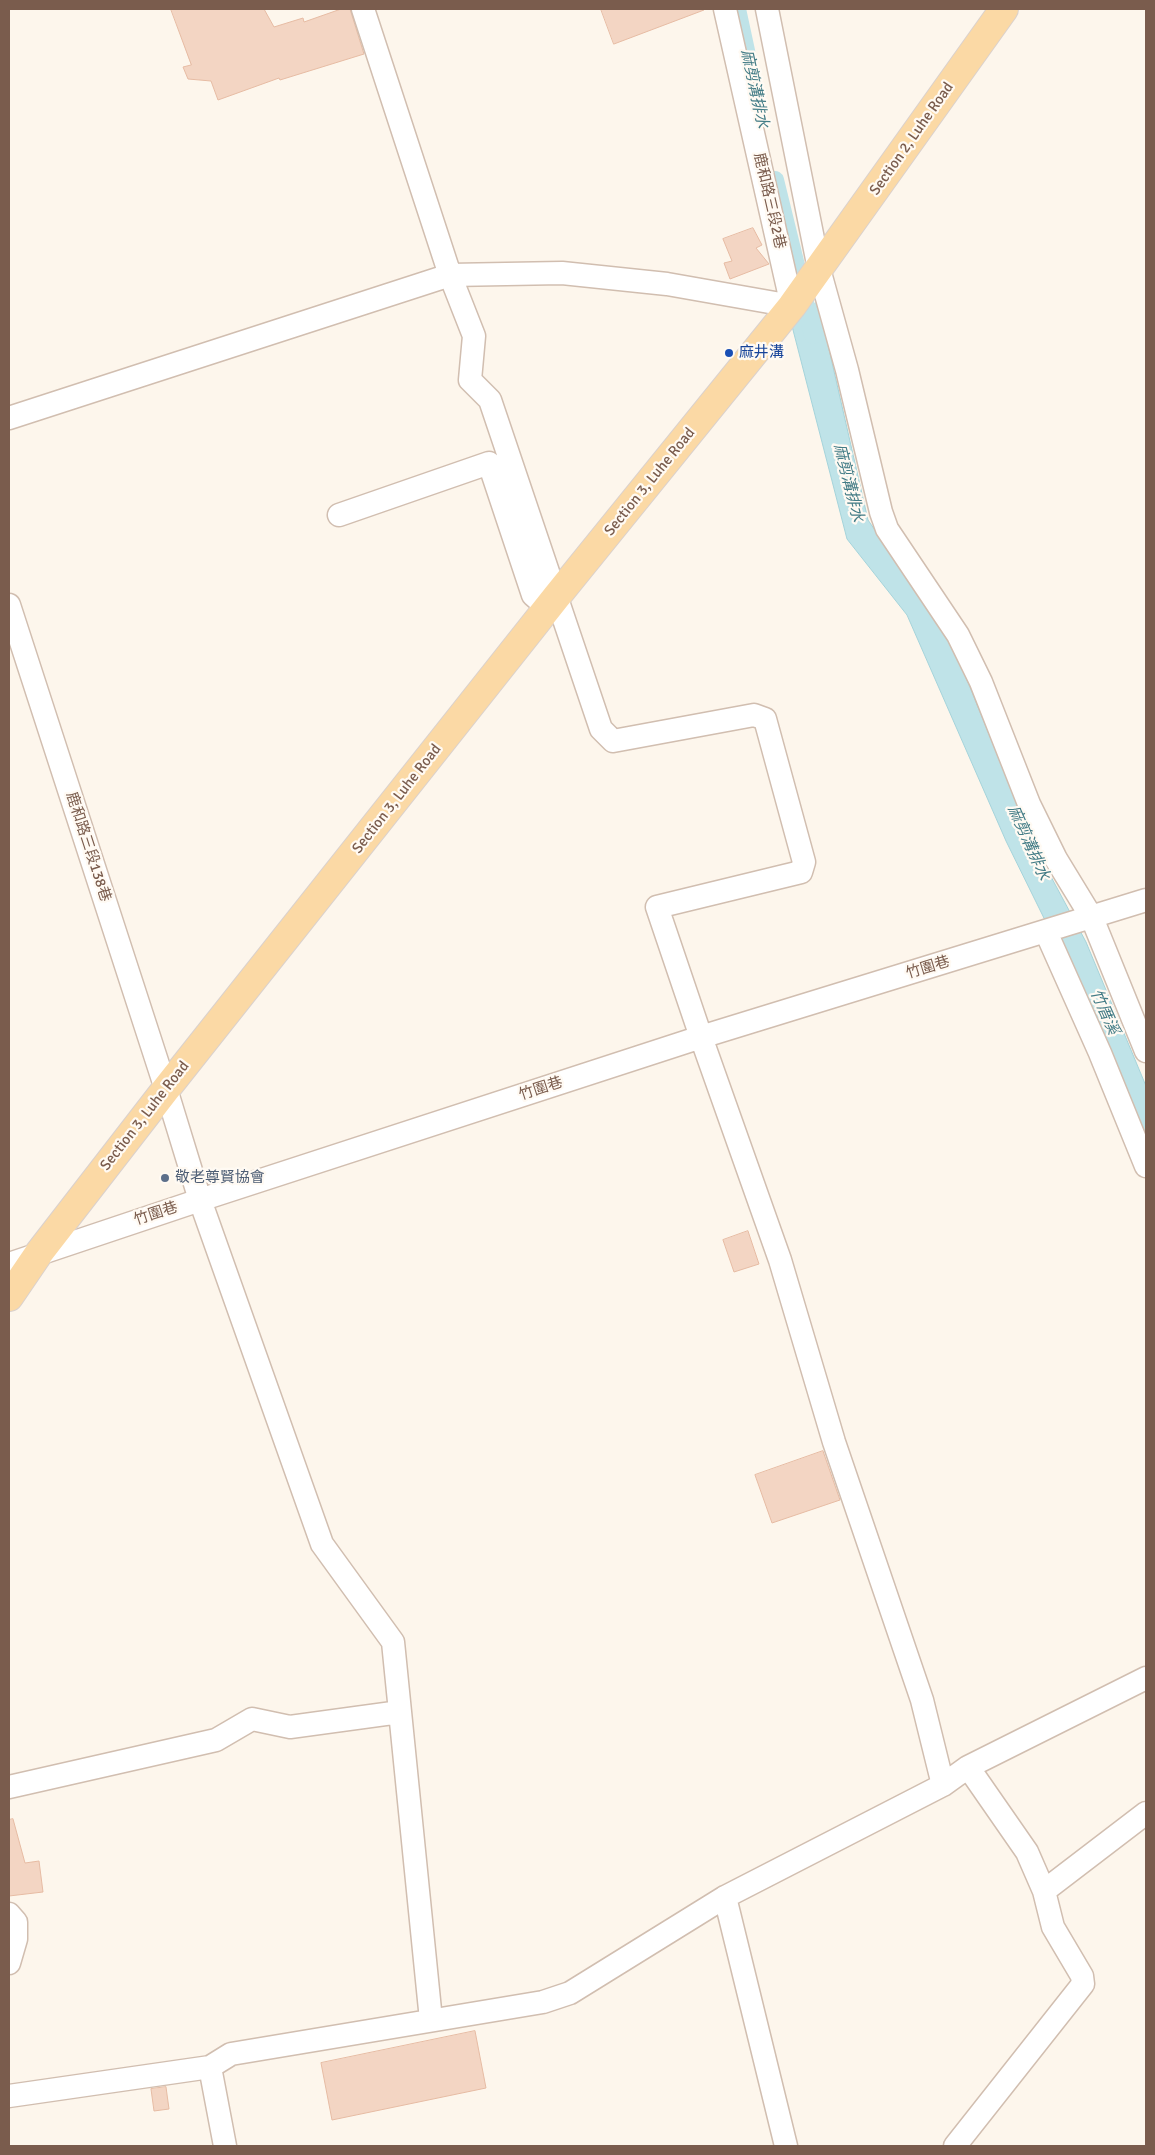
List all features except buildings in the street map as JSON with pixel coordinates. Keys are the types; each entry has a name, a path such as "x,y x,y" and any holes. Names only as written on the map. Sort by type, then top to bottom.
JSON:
{"main road":[{"name":"Section 2, Luhe Road","path":"792,306 1004,9"},
{"name":"Section 3, Luhe Road","path":"9,1297 39,1253 166,1089 553,602 792,306"}],"street":[{"path":"363,9 450,275 474,336 470,380 490,400 553,602 601,728 613,741 754,715 765,719 804,862 801,872 657,907 780,1260 834,1442 922,1700 942,1785"},
{"name":"鹿和路三段2巷","path":"725,9 792,306"},
{"path":"767,9 819,269 847,370 881,512 887,529 958,635 981,682 1029,804 1056,859 1092,918 1146,1051"},
{"path":"9,418 450,275 562,273 667,284 792,306"},
{"path":"340,515 490,463 533,595 553,602"},
{"name":"鹿和路三段138巷","path":"9,605 166,1089 200,1200 322,1544 392,1642 432,2020"},
{"name":"竹圍巷","path":"9,1264 701,1037 1146,900"},
{"path":"1046,932 1100,1053 1146,1166"},
{"path":"9,2096 210,2067 232,2054 543,2002 570,1993 725,1897 942,1785 968,1768 1146,1678"},
{"path":"9,1787 216,1740 252,1719 290,1727 400,1712"},
{"path":"955,2146 1083,1984 1082,1976 1053,1927 1044,1891 1027,1852 968,1768"},
{"path":"1044,1891 1146,1813"},
{"path":"725,1897 786,2146"},
{"path":"9,1914 16,1922 16,1939 9,1963"},
{"path":"210,2067 225,2146"}],"water":[{"name":"竹厝溪","path":"818,301 868,520 952,643 1034,845 1086,942 1146,1086 1146,1136 1103,1038 1006,841 907,615 847,539 792,326"}],"waterway":[{"name":"麻剪溝排水","path":"737,9 748,60"},
{"name":"麻剪溝排水","path":"775,180 813,335"}],"place":[{"name":"麻井溝","path":"729,353"},
{"name":"敬老尊賢協會","path":"165,1178"}]}
